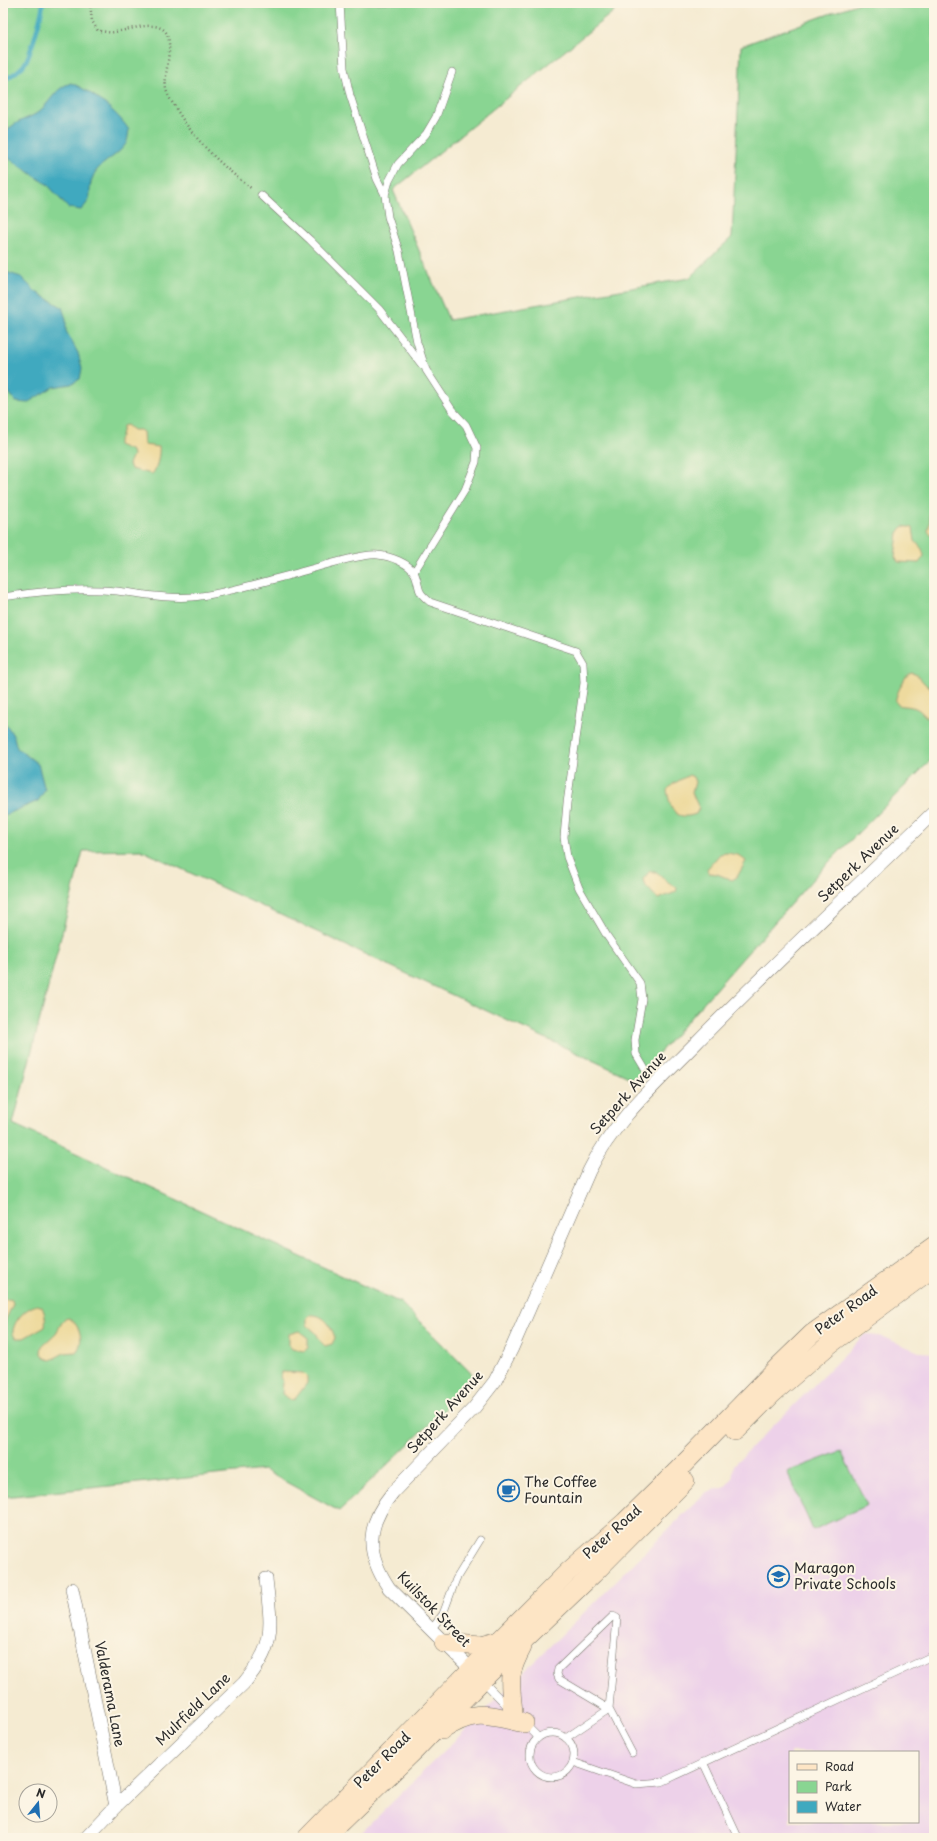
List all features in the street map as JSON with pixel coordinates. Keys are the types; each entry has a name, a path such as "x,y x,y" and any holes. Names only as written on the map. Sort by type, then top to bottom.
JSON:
{"main road":[{"name":"Peter Road","path":"306,1838 368,1774 477,1675 527,1638 593,1574 772,1394 830,1344 930,1263"},
{"name":"Peter Road","path":"324,1838 422,1743 477,1675 498,1641 568,1572 625,1522 812,1334 930,1263"},
{"path":"422,1743 457,1720 474,1715 518,1717 510,1676 513,1664 527,1638"},
{"path":"444,1643 481,1646 498,1641"}],"street":[{"name":"Setperk Avenue","path":"373,1530 382,1506 393,1492 474,1408 495,1381 504,1366 589,1171 599,1150 610,1134 651,1088 722,1017 934,812"},
{"name":"Kuilstok Street","path":"373,1530 374,1557 379,1573 389,1588 477,1675"},
{"name":"Mulrfield Lane","path":"86,1838 116,1806 238,1688 255,1669 263,1655 271,1631 266,1579"},
{"name":"Valderama Lane","path":"72,1589 116,1806"}],"lane":[{"path":"340,3 344,68 350,95 377,179 385,195 388,217 399,251 417,342 426,370"},
{"path":"385,195 389,180 398,164 426,134 436,117 452,72"},
{"path":"261,195 310,240 379,309 426,370 452,410 466,425 477,448 476,462 466,490 414,572"},
{"path":"3,597 33,592 71,589 117,591 159,597 193,597 241,588 357,558 377,555 398,560 414,572 420,594 430,602 576,651 583,663 584,683 581,713 566,810 564,837 567,858 579,888 607,936 640,983 642,998 635,1040 636,1054 645,1069"},
{"path":"431,1630 443,1614 456,1578 480,1540"},
{"path":"566,1738 609,1709 614,1663 616,1618 613,1616 558,1670 557,1674 559,1679 609,1709 632,1753"},
{"path":"573,1762 636,1784 662,1782 934,1655"},
{"path":"477,1675 538,1737"},
{"path":"552,1732 560,1734 571,1743 574,1750 573,1762 568,1771 555,1778 541,1774 535,1770 529,1756 530,1749 538,1737 552,1732"},
{"path":"704,1762 738,1836"}],"path":[{"path":"90,3 92,21 98,31 114,32 128,28 157,27 164,30 170,40 166,70 166,90 181,118 196,138 216,158 237,177 261,195"}],"shaded area":[{"name":"Maragon Private Schools","path":"865,1334 883,1337 919,1352 934,1353 934,1838 356,1838 705,1493 714,1489 724,1488 732,1479 734,1465"}],"green space":[{"path":"3,3 624,3 393,190 449,320 689,278 732,237 741,46 859,3 934,3 934,757 819,872 635,1080 141,850 83,851 13,1124 401,1303 474,1376 443,1411 339,1511 264,1470 3,1497"},
{"path":"841,1451 867,1505 813,1530 787,1472"}],"sand":[{"path":"127,425 133,430 140,430 143,432 144,445 159,447 158,461 152,474 131,469 129,464 133,455 132,451 118,445 123,426"},
{"path":"934,510 934,539 928,531 930,520 929,515"},
{"path":"903,526 913,528 915,541 922,549 924,556 919,563 898,562 895,557 898,533"},
{"path":"912,673 916,674 924,683 934,688 934,720 927,718 919,710 897,703 897,694 902,684 907,676"},
{"path":"689,775 693,777 695,782 692,793 699,808 696,814 683,816 674,811 667,790 673,784"},
{"path":"727,853 738,855 746,861 737,877 732,880 717,874 708,873 707,869 720,854"},
{"path":"650,871 658,874 676,887 676,892 658,899 644,884 643,879"},
{"path":"3,1300 12,1300 13,1304 5,1321 3,1333"},
{"path":"38,1305 42,1307 44,1312 45,1326 24,1338 16,1338 13,1334 13,1329 17,1320 33,1306"},
{"path":"310,1315 319,1316 326,1321 335,1338 332,1344 325,1346 316,1333 307,1325 307,1318"},
{"path":"69,1318 76,1325 80,1334 81,1339 79,1348 76,1352 64,1353 51,1360 45,1358 41,1352 42,1346 56,1333 64,1319"},
{"path":"299,1331 308,1338 308,1348 304,1351 292,1349 289,1345 289,1334"},
{"path":"282,1372 303,1373 307,1377 307,1383 295,1399 291,1400 282,1394 283,1382 280,1377"}],"water":[{"path":"71,83 87,91 111,109 129,130 126,144 117,154 94,173 88,201 81,210 68,208 48,185 4,155 3,149 3,143 7,131 10,128 37,113 60,88"},
{"path":"3,271 21,277 36,292 62,307 66,319 66,331 78,353 82,368 80,379 71,384 53,387 27,403 16,402 8,391 3,350"},
{"path":"3,724 8,727 14,737 17,748 38,764 45,790 38,801 3,816"}],"waterway":[{"path":"3,80 19,70 26,61 35,36 43,3"}],"place":[{"name":"The Coffee Fountain","path":"508,1490"},
{"name":"Maragon Private Schools","path":"778,1576"}]}
